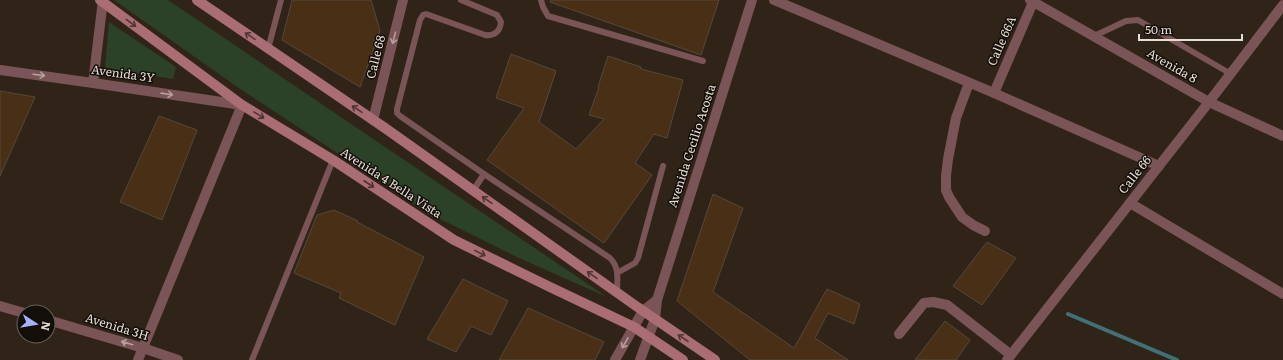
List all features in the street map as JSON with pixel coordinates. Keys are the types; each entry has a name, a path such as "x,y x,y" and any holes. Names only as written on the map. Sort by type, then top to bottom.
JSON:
{"street":[{"path":"197,0 373,120 617,293 716,360"},
{"name":"Calle 68","path":"373,120 403,0"},
{"name":"Avenida Cecilio Acosta","path":"640,360 655,319 657,300 752,0"},
{"path":"774,0 788,3 1159,166"},
{"path":"93,82 102,1"},
{"name":"Avenida 4 Bella Vista","path":"102,1 242,105 333,160 454,240 634,326 683,360"},
{"name":"Avenida 8","path":"1033,1 1210,102 1283,136"},
{"name":"Calle 66A","path":"994,93 1033,1"},
{"name":"Calle 66","path":"1009,357 1210,102 1283,5"},
{"name":"Avenida 3Y","path":"0,70 93,82 242,105"},
{"path":"970,83 956,118 948,159 946,190 962,217 985,231"},
{"path":"138,360 242,105"},
{"path":"1130,203 1283,294"},
{"path":"616,360 643,311 657,300"},
{"path":"898,334 924,303 933,302 946,305 1009,357"},
{"path":"0,306 16,311"},
{"name":"Avenida 3H","path":"56,322 178,360"}],"lane":[{"path":"268,49 281,0"},
{"path":"461,0 497,15 501,22 498,30 491,36 485,35 429,14 423,15 418,27 397,113 484,174 610,258 616,264 617,293"},
{"path":"541,0 542,7 548,16 703,61"},
{"path":"1094,36 1126,21 1138,20 1231,74"},
{"path":"252,360 333,160"},
{"path":"617,273 635,263 638,258 663,166"},
{"path":"473,190 484,174"}],"green space":[{"path":"114,0 168,0 607,297 519,258 428,213 236,86"},
{"path":"109,22 176,67 173,79 105,68"}],"building":[{"path":"292,0 371,0 380,31 360,87 282,40"},
{"path":"551,0 719,0 701,55 550,2"},
{"path":"511,54 556,71 539,122 576,149 604,119 589,115 608,56 641,67 641,69 683,80 667,138 654,134 635,163 652,175 604,243 487,160 524,108 496,98"},
{"path":"0,91 35,97 0,176"},
{"path":"159,116 197,130 162,220 120,202"},
{"path":"713,194 743,208 713,292 794,348 827,289 860,304 854,324 828,313 815,338 848,360 750,360 677,301"},
{"path":"334,210 358,221 357,222 424,257 395,325 339,298 341,293 294,273 317,215"},
{"path":"987,242 1016,258 982,305 953,286"},
{"path":"463,279 508,301 491,335 471,326 456,352 427,339"},
{"path":"528,308 604,342 595,360 499,360"},
{"path":"945,321 970,340 956,360 915,360"}],"waterway":[{"path":"1068,314 1177,360"}]}
